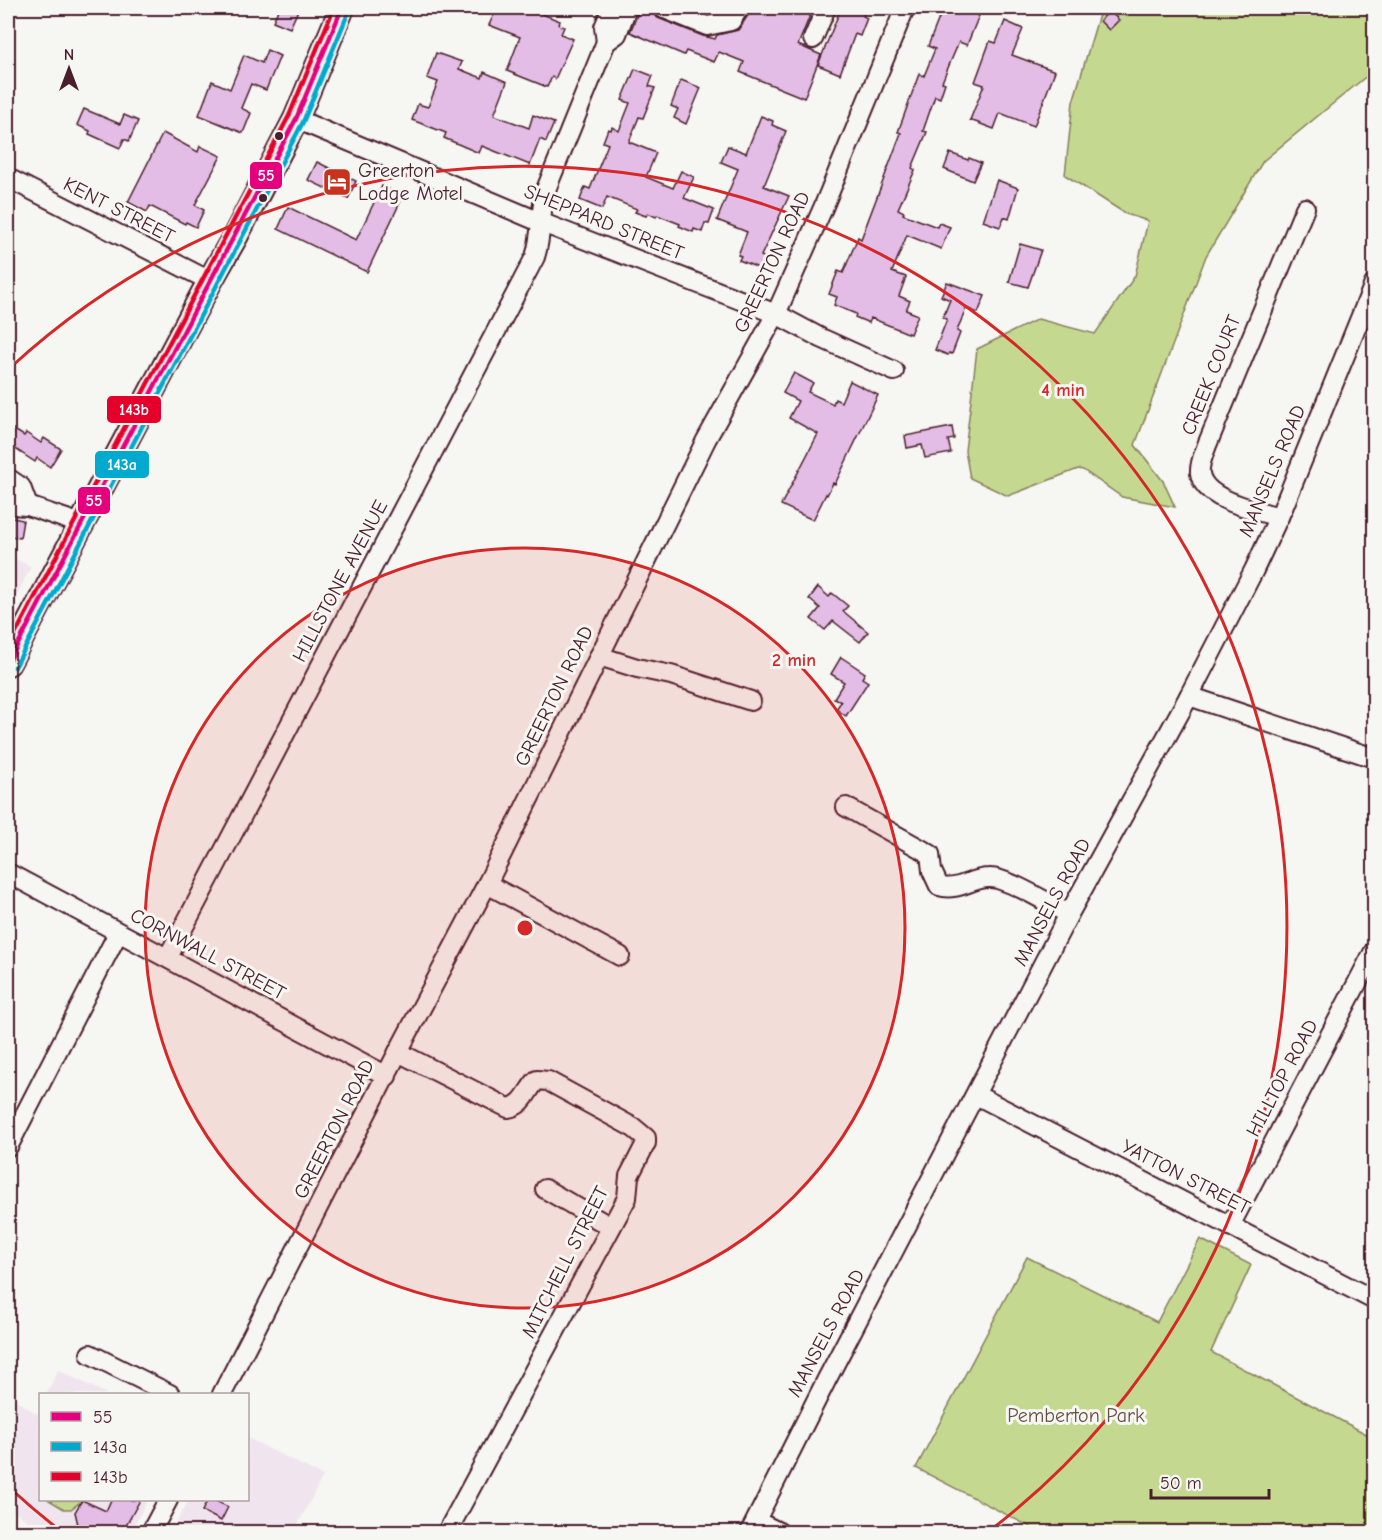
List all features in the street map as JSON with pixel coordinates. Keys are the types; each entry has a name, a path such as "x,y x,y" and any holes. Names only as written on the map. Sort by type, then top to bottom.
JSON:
{"main road":[{"path":"8,663 296,119 342,8"}],"street":[{"path":"612,8 604,27 606,42 617,34 627,8"},
{"path":"662,8 707,26 731,21 740,8"},
{"path":"813,39 826,8"},
{"name":"GREERTON ROAD","path":"223,1393 487,884 706,440 776,314 823,208 905,8"},
{"name":"HILLSTONE AVENUE","path":"168,957 535,257 545,192 606,42"},
{"name":"SHEPPARD STREET","path":"296,119 540,222 776,314 821,338 894,371"},
{"name":"KENT STREET","path":"8,178 210,281"},
{"name":"CREEK COURT","path":"1279,518 1210,491 1200,476 1200,467 1305,208"},
{"name":"MANSELS ROAD","path":"753,1527 826,1379 1069,914 1189,696 1254,570 1279,518 1374,284"},
{"path":"8,478 21,487 28,506"},
{"path":"8,505 28,506 81,524"},
{"path":"599,656 637,668 671,675 751,701"},
{"path":"1189,696 1374,758"},
{"path":"846,807 930,854 932,871 939,886 954,888 978,879 998,878 1069,914"},
{"name":"CORNWALL STREET","path":"8,873 387,1076"},
{"path":"487,884 620,956"},
{"path":"8,1147 118,933"},
{"name":"HILLTOP ROAD","path":"1230,1226 1374,951"},
{"name":"MITCHELL STREET","path":"399,1052 508,1108 513,1108 525,1098 537,1080 548,1082 643,1134 646,1138 646,1143 629,1176 627,1198 447,1533"},
{"name":"YATTON STREET","path":"976,1095 1374,1300"},
{"path":"545,1189 611,1227"},
{"path":"90,1354 166,1393"},
{"path":"151,1533 167,1501"},
{"path":"753,1527 778,1533"}],"shaded area":[{"path":"8,555 31,567 8,612"},
{"path":"58,1370 105,1393 47,1393"},
{"path":"8,1395 37,1414 39,1411 39,1501 146,1501 131,1532 43,1532 8,1507"},
{"path":"249,1439 323,1476 294,1532 171,1532 188,1501 249,1501"}],"green space":[{"path":"1101,8 1374,8 1374,70 1263,161 1206,256 1135,445 1163,481 1175,507 1122,497 1083,470 1078,469 1008,496 970,478 965,451 977,349 1038,319 1095,334 1135,276 1148,221 1126,214 1065,175 1073,102"},
{"name":"Pemberton Park","path":"1200,1239 1251,1265 1211,1352 1374,1438 1374,1532 1040,1532 916,1468 1027,1257 1157,1322"},
{"path":"51,1501 82,1501 71,1509 64,1509"}],"building":[{"path":"279,8 299,8 290,28 273,21"},
{"path":"497,8 527,8 560,21 559,25 564,27 561,34 573,39 555,79 552,77 547,87 507,71 520,37 489,25"},
{"path":"640,8 651,8 653,14 658,18 715,39 717,35 738,30 749,14 750,8 813,8 798,45 821,55 804,98 740,72 744,62 719,52 714,62 686,51 684,55 630,32"},
{"path":"841,8 866,8 863,16 867,18 860,36 855,34 840,74 818,65"},
{"path":"943,8 967,8 980,13 967,45 959,42 942,82 945,83 940,98 935,96 923,131 927,132 912,168 915,170 898,209 904,212 903,214 937,227 939,223 950,227 941,249 907,235 892,272 906,277 899,296 910,301 906,310 918,315 910,334 871,318 869,323 855,317 856,314 834,305 837,297 829,294 838,271 843,273 858,237 861,239 901,133 898,132 919,74 924,76 935,49 928,46"},
{"path":"1109,11 1119,20 1109,30 1100,21"},
{"path":"1005,21 1023,29 1012,55 1055,71 1034,126 1000,113 994,129 970,120 984,85 975,82 990,41 996,43"},
{"path":"267,50 280,56 266,90 251,84 241,108 251,113 243,133 199,115 212,81 230,89 244,55 262,63"},
{"path":"436,53 462,62 459,69 482,78 484,72 507,82 494,115 529,128 533,115 554,123 546,142 540,139 530,165 482,146 479,153 444,138 446,133 412,120 418,104 428,107 438,82 427,78"},
{"path":"635,69 653,76 649,86 655,88 643,118 639,117 629,142 656,153 646,177 673,188 681,171 694,177 684,198 714,210 709,224 705,223 702,232 694,229 693,232 657,215 656,217 648,213 646,216 635,212 637,209 607,197 602,209 580,200 585,187 590,189 608,144 603,142 608,129 611,130 612,127 619,131 630,103 622,100"},
{"path":"681,80 701,88 686,124 674,118 678,109 671,106"},
{"path":"84,109 120,124 124,115 138,121 129,141 124,139 120,148 89,134 90,131 77,125"},
{"path":"761,116 773,121 772,125 786,131 764,186 789,196 761,256 767,259 763,270 739,260 741,256 738,255 747,232 717,220 738,169 721,162 728,146 746,153"},
{"path":"163,133 198,152 200,146 221,156 195,205 204,210 196,227 186,222 185,224 150,206 147,212 128,202"},
{"path":"950,153 981,163 973,181 944,169"},
{"path":"317,162 356,181 348,199 308,180"},
{"path":"997,180 1018,188 1009,219 1004,217 1000,227 983,221"},
{"path":"382,186 403,196 367,272 278,229 288,207 356,240"},
{"path":"1020,244 1041,250 1028,287 1009,282"},
{"path":"947,282 985,296 978,313 966,308 957,331 960,333 952,354 948,355 935,350 947,319 943,317 950,300 941,296"},
{"path":"794,373 813,383 808,392 833,404 835,399 841,402 850,381 878,395 835,484 833,483 826,494 813,520 781,505 818,434 789,418 798,401 783,393"},
{"path":"8,426 24,436 26,433 41,443 44,438 61,449 50,467 37,458 35,462 8,444"},
{"path":"952,427 954,439 948,440 951,453 925,458 922,445 907,448 905,436"},
{"path":"8,517 23,520 20,538 8,536"},
{"path":"818,587 829,597 832,593 848,606 843,611 868,632 860,642 833,621 825,630 811,619 820,608 809,599"},
{"path":"841,657 865,673 862,678 868,682 846,716 836,709 841,702 834,698 844,682 831,674"},
{"path":"81,1501 106,1511 111,1501 139,1501 122,1533 80,1533 75,1512"},
{"path":"207,1501 216,1501 228,1507 221,1521 202,1511"}],"transit line":[{"name":"143b","path":"8,648 289,116 334,8"},
{"name":"55","path":"8,663 296,119 342,8"},
{"name":"143a","path":"15,667 303,122 349,11"}],"place":[{"name":"Greerton Lodge Motel","path":"337,182"}]}
